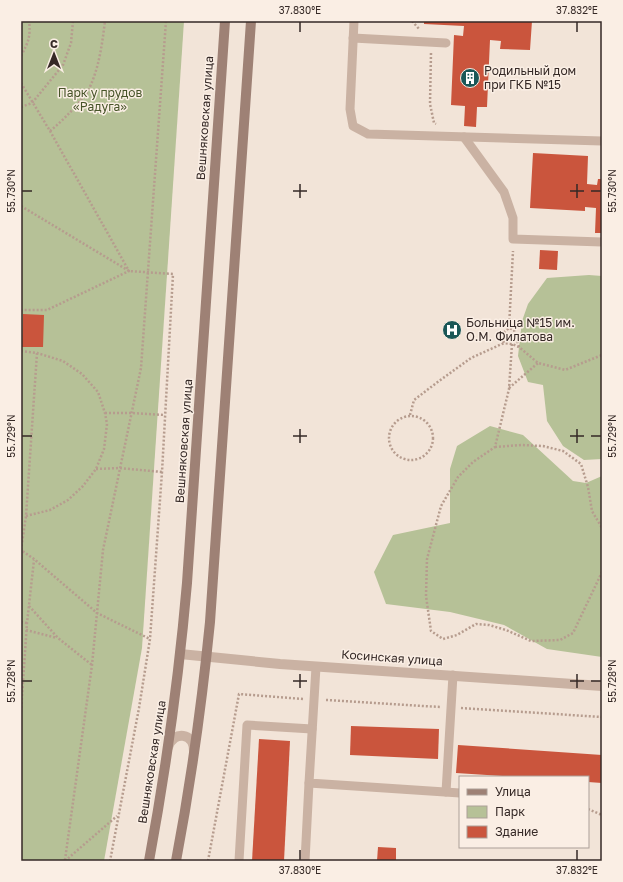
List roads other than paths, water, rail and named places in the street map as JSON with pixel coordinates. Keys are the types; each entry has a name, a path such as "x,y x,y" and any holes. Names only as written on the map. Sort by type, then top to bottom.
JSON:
{"main road":[{"name":"Вешняковская улица","path":"149,861 168,747 188,575 225,21"},
{"path":"176,861 194,751 207,657 214,585 251,21"}],"street":[{"name":"Косинская улица","path":"180,654 316,667 602,686"},
{"path":"168,747 173,738 183,736 192,741 194,751"}],"lane":[{"path":"354,21 350,109 353,126 368,134 602,141"},
{"path":"353,38 446,43"},
{"path":"464,137 504,192 513,218 513,239 602,242"},
{"path":"305,861 316,667"},
{"path":"446,792 453,675"},
{"path":"239,861 246,726 312,729"},
{"path":"309,783 459,793"}],"place":[{"name":"Родильный дом при ГКБ №15","path":"470,78"},
{"name":"Больница №15 им. О.М. Филатова","path":"452,330"}],"park label":[{"name":"Парк у прудов «Радуга»","path":"100,100"}]}
